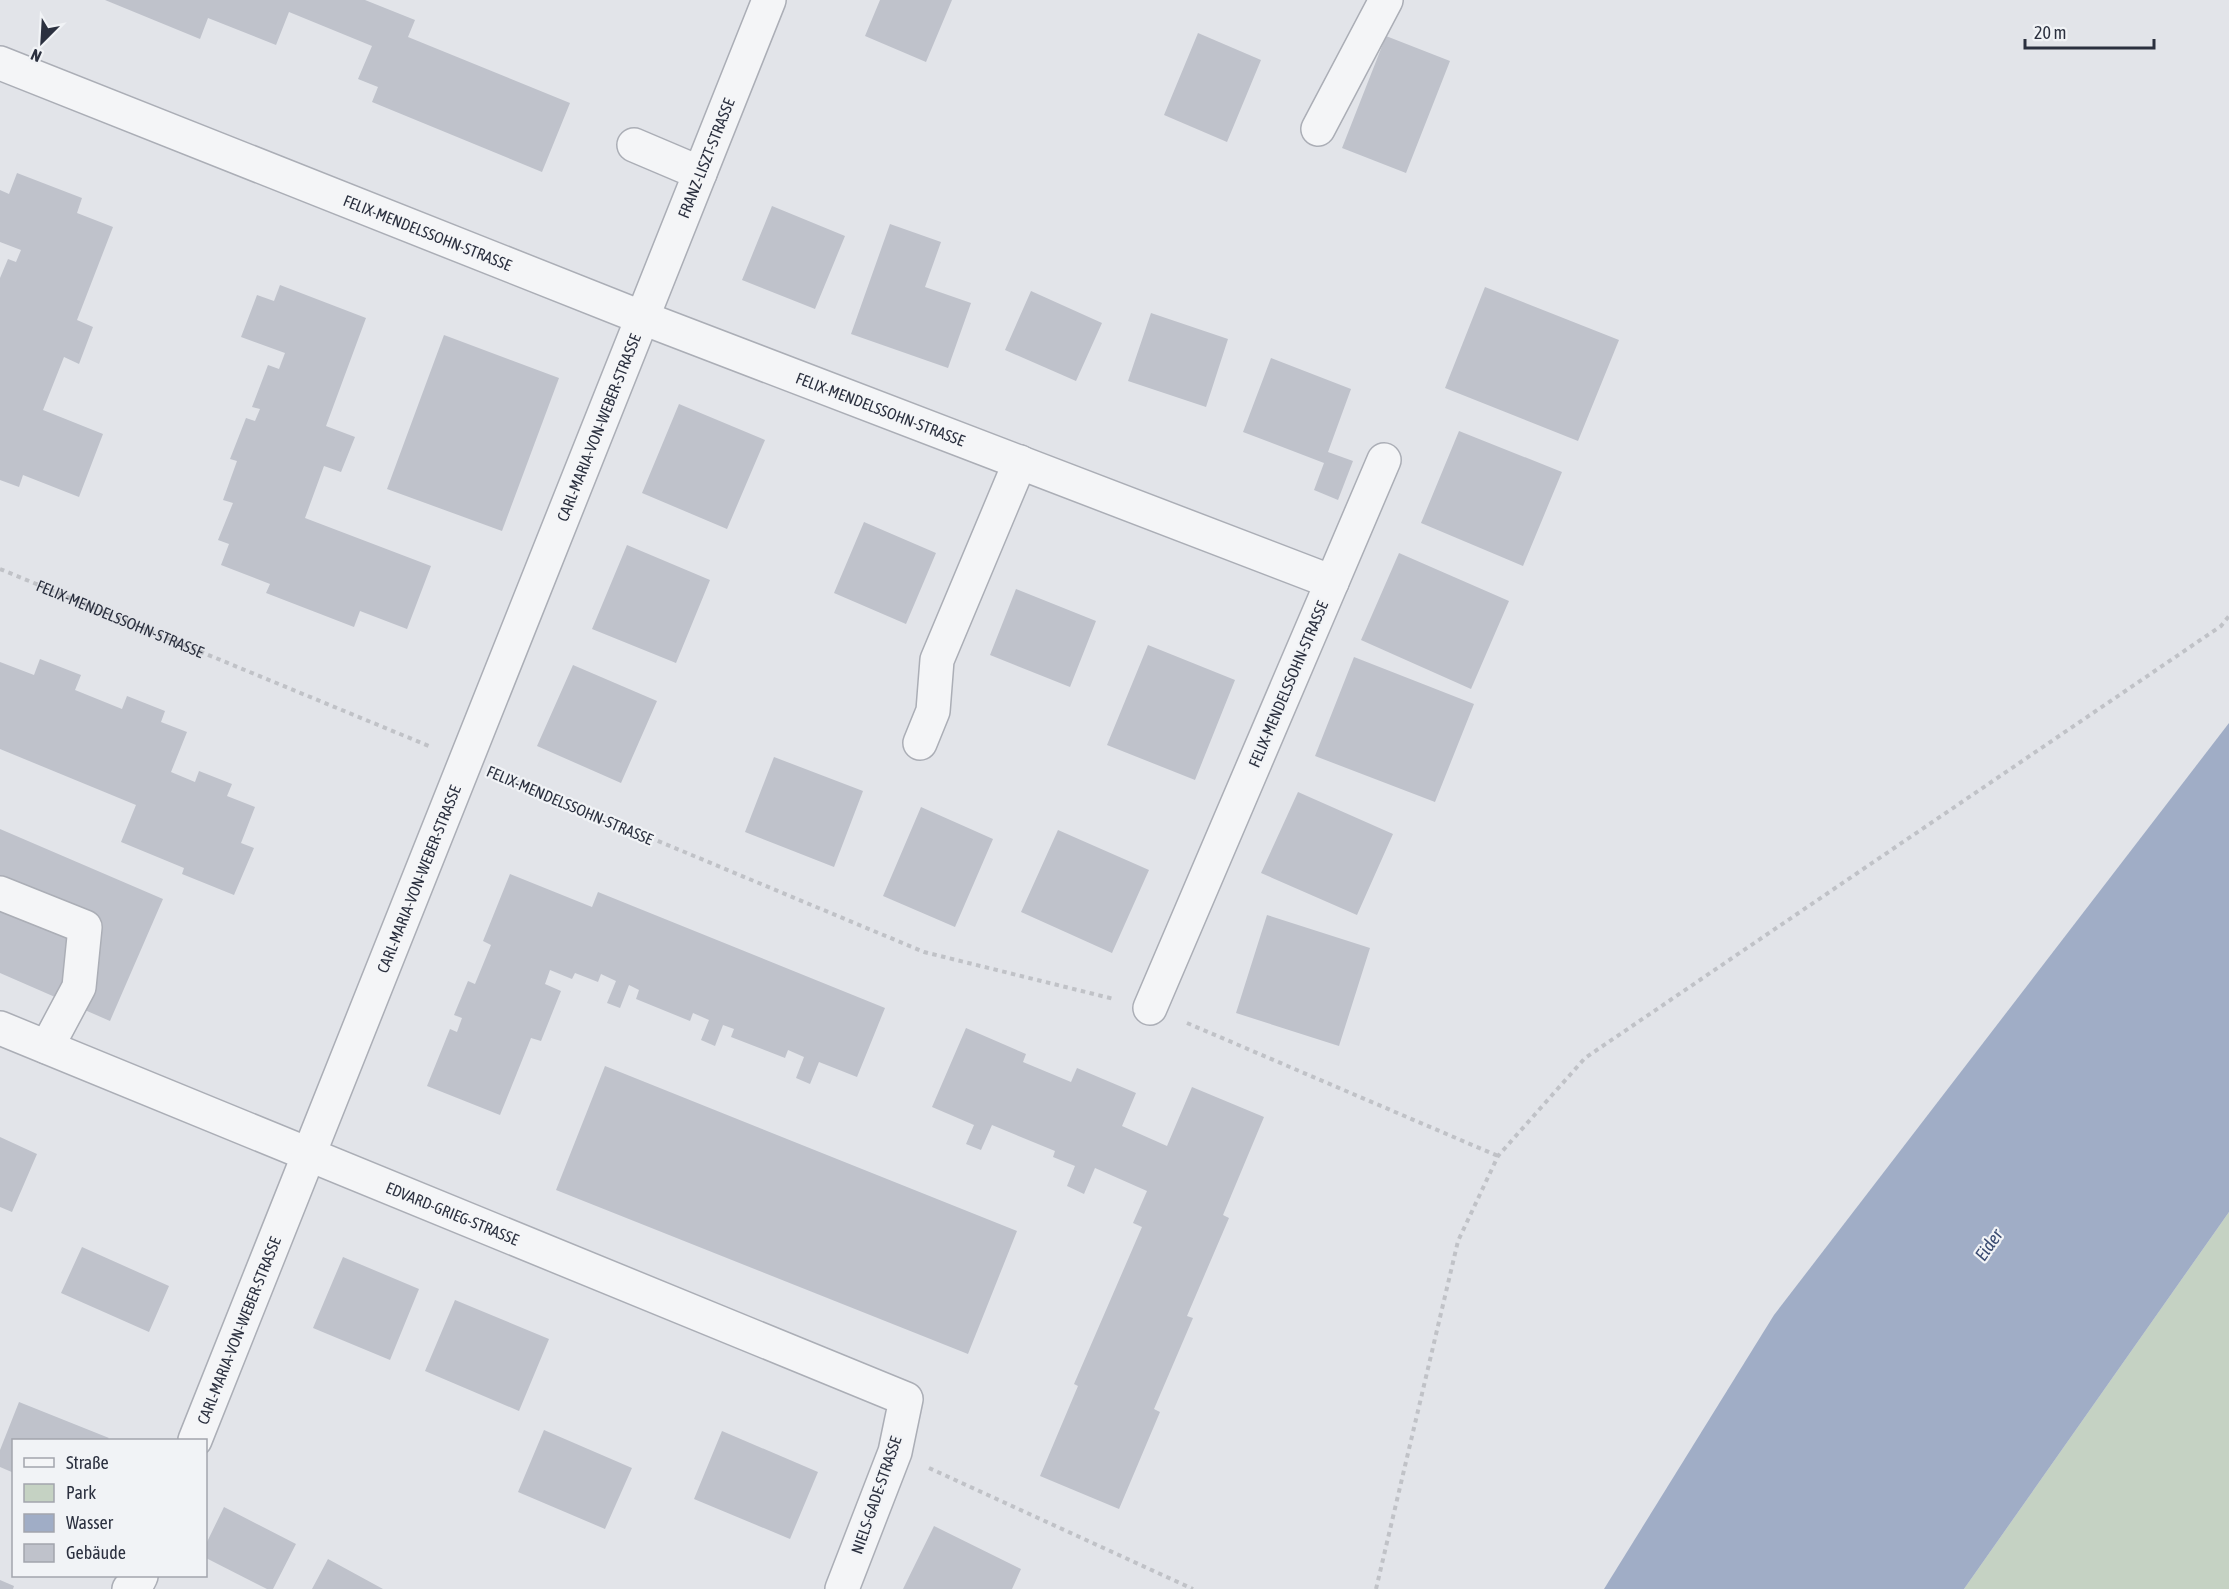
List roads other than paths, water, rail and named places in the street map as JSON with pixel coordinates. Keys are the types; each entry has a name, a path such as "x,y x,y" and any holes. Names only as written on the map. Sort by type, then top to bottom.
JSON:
{"street":[{"name":"FRANZ-LISZT-STRASSE","path":"643,318 770,0"},
{"path":"1318,129 1386,0"},
{"name":"FELIX-MENDELSSOHN-STRASSE","path":"0,63 643,318 1332,582 1150,1008"},
{"path":"634,145 700,173"},
{"name":"CARL-MARIA-VON-WEBER-STRASSE","path":"195,1439 643,318"},
{"path":"1332,582 1384,460"},
{"path":"920,743 933,711 938,660 1020,462"},
{"path":"0,893 85,927 79,987 46,1047"},
{"name":"EDVARD-GRIEG-STRASSE","path":"0,1028 906,1399"},
{"name":"NIELS-GADE-STRASSE","path":"842,1589 895,1452 906,1399"}],"water":[{"name":"Eider","path":"2229,723 2229,1212 1964,1589 1604,1589 1774,1315"}]}
